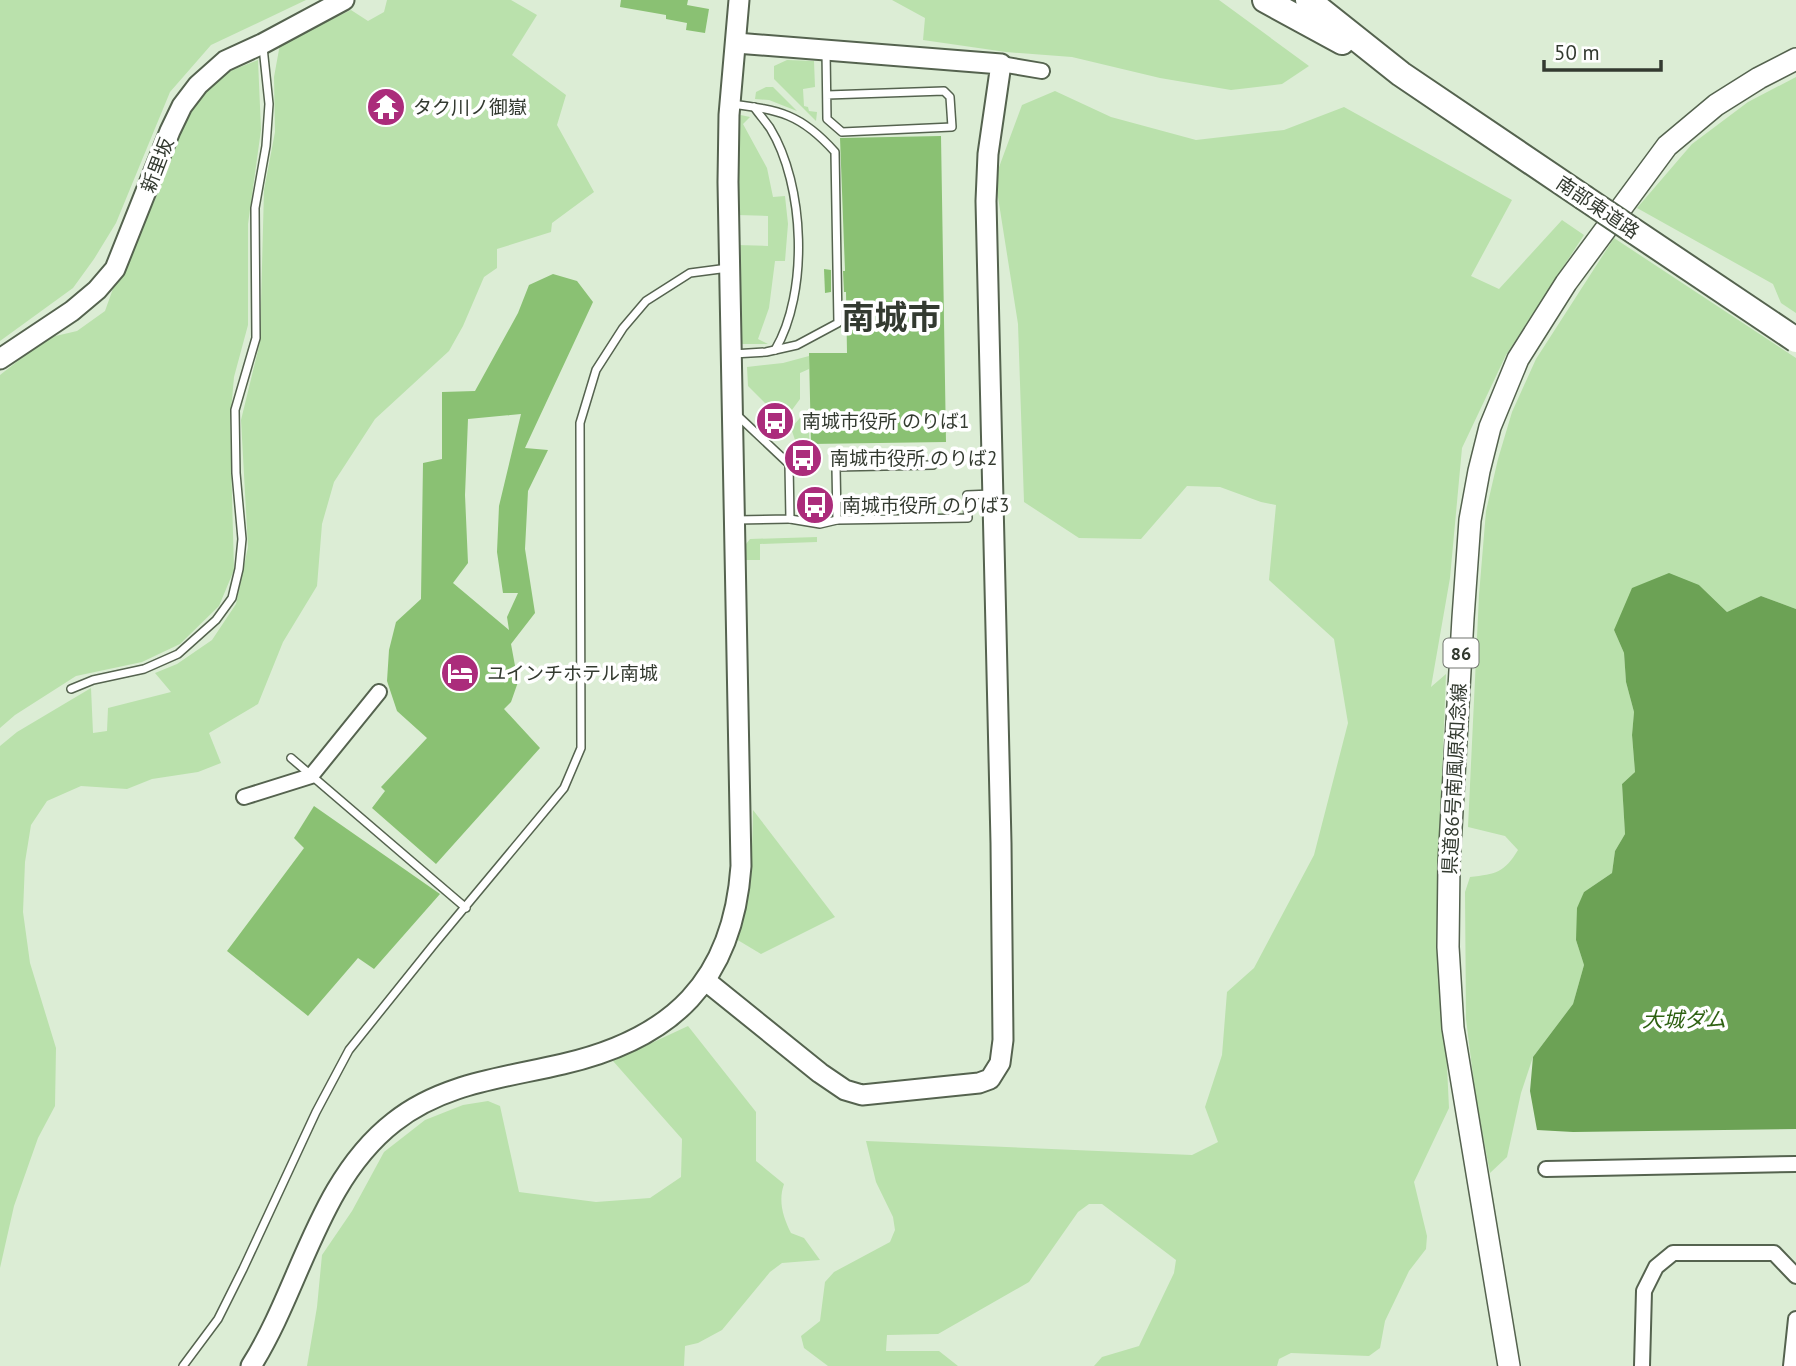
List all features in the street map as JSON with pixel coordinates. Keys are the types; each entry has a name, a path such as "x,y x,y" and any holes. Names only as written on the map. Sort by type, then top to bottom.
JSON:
{"highway":[{"path":"1265,0 1401,74"},
{"path":"1308,0 1401,74"},
{"name":"南部東道路","path":"1401,74 1796,340"}],"main road":[{"name":"県道86号南風原知念線","path":"1509,1366 1453,1028 1448,947 1449,863 1463,618 1470,520 1479,471 1490,427 1518,359 1566,283 1667,146 1716,105 1796,59"}],"street":[{"name":"新里坂","path":"0,359 72,311 105,282 115,269 182,106 212,71 225,61 344,0"},
{"path":"251,1366 343,1180 357,1160 393,1123 435,1097 459,1088 584,1059 622,1046 657,1027 690,999 706,981 721,955 734,918 741,866 728,268 730,104 739,0"},
{"path":"736,43 1001,64 1042,71"},
{"path":"706,981 820,1073 845,1090 862,1095 960,1086 990,1079 1000,1063 1003,1040 986,201 988,154 1001,64"},
{"path":"244,797 311,776 379,692"},
{"path":"1546,1169 1796,1164"},
{"path":"1642,1366 1644,1291 1656,1267 1673,1253 1774,1253 1796,1276"},
{"path":"1791,1366 1796,1319"}],"lane":[{"path":"71,689 93,680 144,669 178,654 216,620 232,598 242,539 236,473 235,410 256,338 255,208 266,146 269,104 262,44"},
{"path":"826,49 827,119 842,132 952,127 950,97 944,92 827,95"},
{"path":"730,104 767,108 802,121 835,152 838,323 797,345 775,351 730,355"},
{"path":"754,107 771,130 796,204 799,270 794,298 775,351"},
{"path":"183,1366 218,1319 316,1112 349,1051 564,788 581,748 580,423 596,370 623,328 646,301 690,273 728,268"},
{"path":"731,410 789,464 790,519"},
{"path":"837,520 836,467 933,465"},
{"path":"733,521 790,519 820,524 837,520 968,518 967,495 993,494"},
{"path":"290,758 466,908"}],"shaded area":[{"path":"0,0 306,0 211,45 170,92 116,223 94,259 73,288 0,341"},
{"path":"387,0 511,0 537,15 512,55 566,95 557,125 594,192 552,223 551,232 497,249 497,268 484,277 449,351 375,419 334,482 322,524 317,586 283,642 258,704 209,733 221,763 198,772 152,779 127,789 81,786 47,801 31,825 25,862 23,912 30,963 56,1048 55,1106 38,1138 14,1206 0,1268 0,746 17,732 91,688 93,733 107,731 108,708 171,692 155,673 177,664 212,640 236,604 248,547 241,420 260,342 264,190 275,132 274,77 280,44 351,10 368,21 384,12"},
{"path":"892,0 1219,0 1309,66 1282,84 1231,90 1160,78 1072,57 1006,52 923,40 925,18"},
{"path":"258,60 261,130 248,224 248,325 234,377 230,422 234,570 219,606 180,644 142,662 76,676 15,715 0,728 0,375 47,338 77,331 105,311 115,283 154,202 181,120 206,89 230,71"},
{"path":"787,60 814,61 815,87 803,89 804,106 808,107 809,111 817,112 816,121 774,79 774,66"},
{"path":"1796,77 1796,313 1781,303 1773,284 1637,208 1692,144 1748,102"},
{"path":"773,87 797,111 769,100 755,99 756,92"},
{"path":"1055,91 1111,117 1196,140 1284,130 1344,107 1512,200 1471,276 1499,289 1562,220 1584,235 1506,355 1462,448 1450,578 1431,687 1446,674 1438,878 1449,1108 1414,1182 1427,1236 1426,1249 1409,1271 1385,1321 1380,1348 1369,1356 1291,1353 1279,1359 1277,1366 1094,1366 1102,1357 1139,1346 1174,1273 1176,1260 1102,1204 1089,1204 1078,1212 1029,1282 938,1334 887,1335 886,1351 939,1351 958,1366 828,1366 804,1348 801,1336 820,1321 825,1282 834,1272 890,1242 895,1230 893,1217 876,1182 866,1141 1192,1155 1218,1142 1205,1107 1222,1055 1227,992 1254,968 1314,855 1348,723 1334,639 1269,580 1276,505 1220,487 1187,486 1141,539 1079,538 1024,502 1018,324 995,178 1022,105"},
{"path":"736,114 750,117 743,124 767,168 773,197 785,196 788,224 785,261 775,261 769,308 758,339 768,344 739,344 736,327 733,173","holes":["737,215 768,216 768,246 737,245"]},
{"path":"1614,238 1796,358 1796,609 1761,596 1727,612 1699,585 1614,630 1624,653 1626,682 1634,712 1632,735 1635,772 1622,784 1625,834 1615,851 1612,873 1584,892 1576,940 1584,965 1573,1004 1533,1057 1521,1093 1507,1157 1490,1173 1476,1100 1466,1019 1465,892 1470,877 1486,875 1504,868 1518,850 1505,836 1468,827 1479,595 1486,511 1512,412 1536,359"},
{"path":"809,356 809,369 800,373 800,399 789,414 776,414 748,386 747,367 783,363"},
{"path":"808,409 810,459 796,443 791,428"},
{"path":"817,537 817,542 760,544 760,560 744,560 746,544 750,539"},
{"path":"753,810 835,917 761,954 736,939 748,891"},
{"path":"688,1026 756,1112 756,1161 784,1184 781,1203 788,1227 791,1233 804,1238 820,1260 782,1263 770,1272 722,1330 698,1343 685,1346 684,1366 307,1366 322,1255 352,1211 384,1152 425,1120 463,1105 488,1101 500,1106 519,1192 596,1202 650,1198 681,1177 682,1139 613,1061"}],"water":[{"name":"大城ダム","path":"1669,573 1699,585 1727,612 1761,596 1796,609 1796,1129 1573,1132 1537,1130 1530,1091 1533,1057 1573,1004 1584,965 1576,940 1577,908 1584,892 1612,873 1615,851 1625,834 1622,784 1635,772 1632,735 1634,712 1626,682 1624,653 1614,630 1632,588"}],"building":[{"path":"621,0 688,0 687,5 709,9 705,33 686,30 687,23 666,19 666,15 620,7"},
{"path":"941,136 946,442 811,444 809,353 847,353 840,138"},
{"path":"824,269 831,270 831,292 825,293"},
{"path":"553,274 577,281 593,302 525,448 548,450 528,491 525,549 535,613 511,644 518,682 511,702 504,709 540,748 436,864 372,808 385,791 381,787 427,738 397,711 387,681 389,650 396,622 421,599 423,463 442,459 442,392 475,391 518,313 529,285","holes":["521,414 499,506 497,552 503,593 518,593 507,617 509,630 453,583 468,563 465,495 468,419"]},
{"path":"314,806 440,894 374,969 358,958 308,1016 227,951 304,848 294,838"}],"place":[{"name":"タク川ノ御嶽","path":"386,107"},
{"name":"南城市役所 のりば1","path":"775,421"},
{"name":"南城市役所 のりば2","path":"803,458"},
{"name":"南城市役所 のりば3","path":"815,505"},
{"name":"ユインチホテル南城","path":"460,673"}],"district":[{"name":"南城市","path":"891,316"}]}
